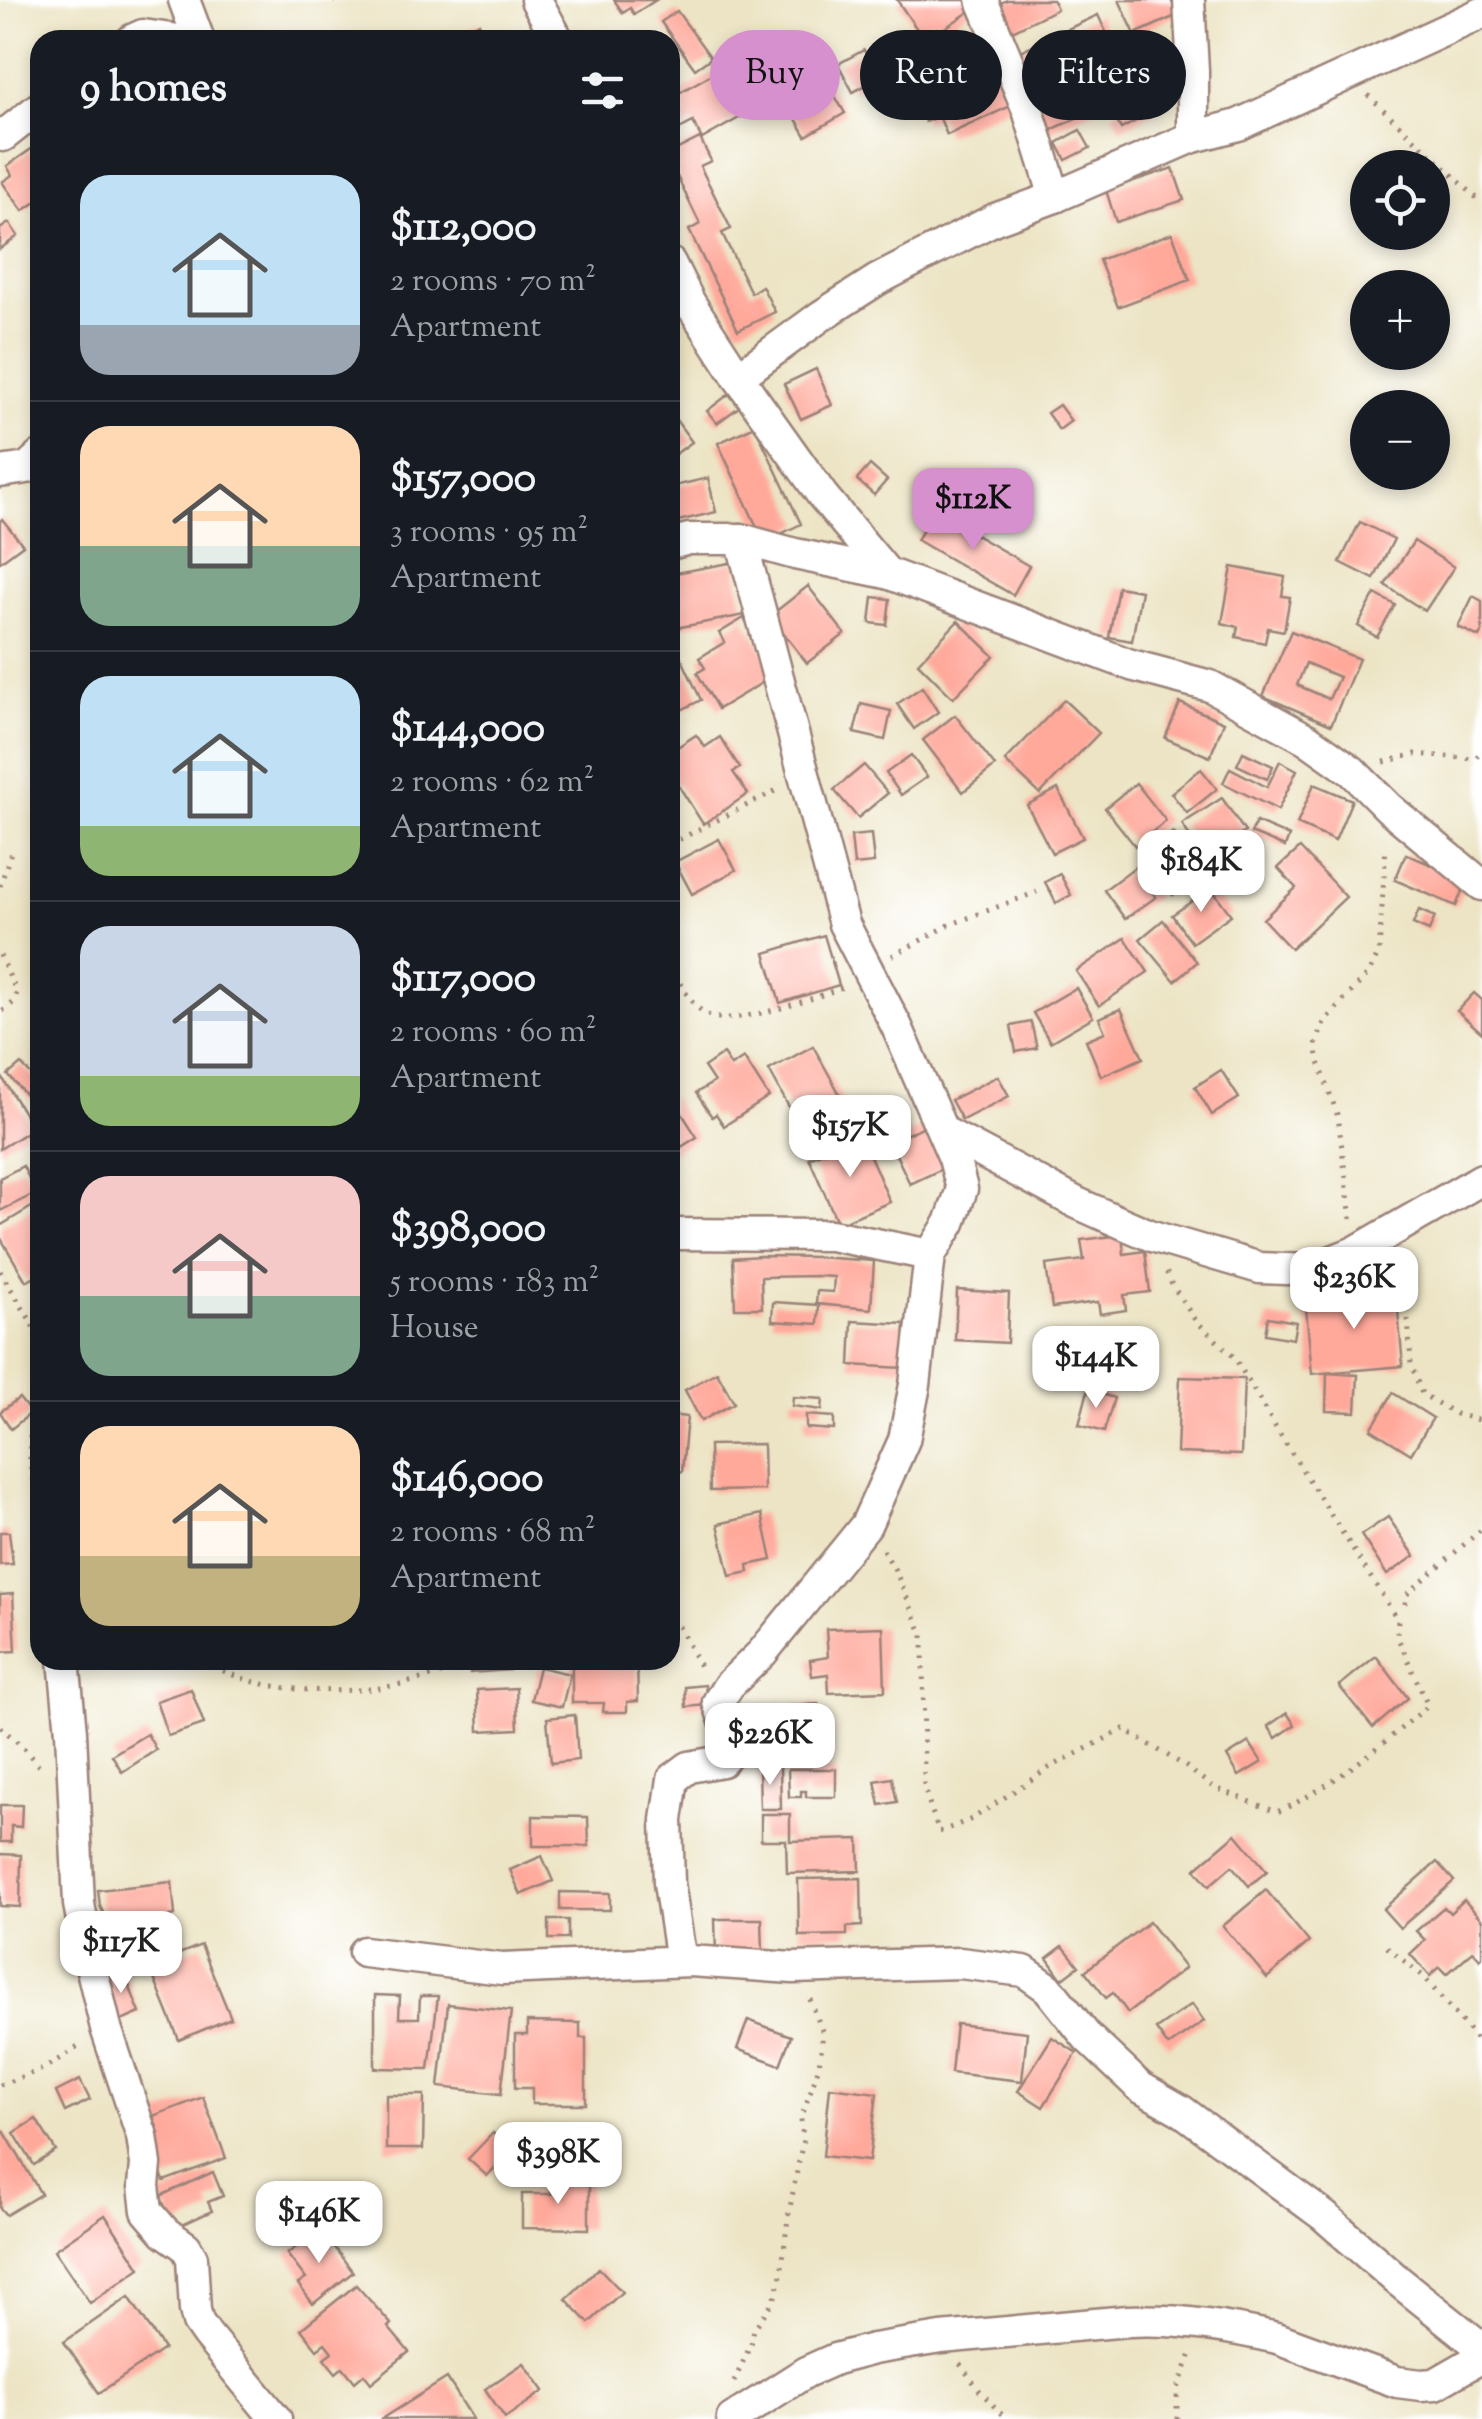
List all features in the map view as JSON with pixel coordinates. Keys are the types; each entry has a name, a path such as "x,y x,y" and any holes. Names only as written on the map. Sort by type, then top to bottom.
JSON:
{"street":[{"path":"184,0 195,30"},
{"path":"536,0 552,30"},
{"path":"982,0 1028,110 1055,197"},
{"path":"1188,0 1193,138"},
{"path":"738,377 877,280 995,219 1193,138 1238,125 1482,13"},
{"path":"4,136 30,115"},
{"path":"680,283 738,377 822,495 887,573"},
{"path":"681,1961 669,1884 667,1820 673,1779 689,1767 722,1761 732,1750 732,1737 718,1702 728,1684 762,1653 866,1525 904,1440 930,1255 950,1223 962,1189 944,1132 897,1027 844,924 741,539"},
{"path":"680,541 741,539 887,573 1131,665 1210,686 1308,740 1352,771 1389,808 1482,886"},
{"path":"944,1132 1078,1203 1152,1236 1260,1268 1309,1270 1355,1252 1482,1179"},
{"path":"680,1234 831,1235 930,1255"},
{"path":"65,1670 78,1904 106,2028 142,2136 147,2211 165,2232 186,2247 192,2258 198,2322 276,2419"},
{"path":"364,1952 502,1969 681,1961 794,1968 960,1963 1024,1971 1048,1988 1087,2037 1140,2087 1182,2111 1324,2216 1482,2348"},
{"path":"731,2404 835,2359 874,2349 941,2338 1144,2320 1277,2338 1397,2382 1435,2384 1482,2357"}],"path":[{"path":"1347,76 1482,203"},
{"path":"1352,771 1415,754 1474,759 1482,752"},
{"path":"680,839 806,775"},
{"path":"1355,1252 1338,1117 1318,1062 1316,1045 1324,1022 1369,973 1379,952 1389,808"},
{"path":"0,886 14,846"},
{"path":"680,982 694,1006 712,1018 742,1016 811,1001 847,986 866,969 949,925 1037,892"},
{"path":"0,955 17,994 14,1003 0,1013"},
{"path":"1402,1226 1415,1380 1422,1394 1436,1404 1482,1421"},
{"path":"866,1525 895,1570 923,1635 924,1788 938,1832 972,1819 1049,1768 1124,1729 1213,1787 1277,1812 1329,1782 1428,1706 1397,1636 1398,1620 1235,1358 1196,1320 1171,1283 1152,1236"},
{"path":"0,1270 30,1320"},
{"path":"1405,1604 1406,1595 1416,1585 1482,1530"},
{"path":"680,1629 718,1702"},
{"path":"224,1670 273,1687 380,1688 449,1672"},
{"path":"0,1727 73,1801"},
{"path":"1387,1947 1422,1976 1482,2046"},
{"path":"731,2404 754,2328 774,2300 781,2276 803,2140 801,2119 819,2066 823,2034 794,1968"},
{"path":"0,2086 43,2069 106,2028"},
{"path":"1177,2419 1177,2392 1202,2325"},
{"path":"941,2338 1006,2419"}],"building":[{"path":"614,0 656,0 634,14 630,8 623,13"},
{"path":"897,0 978,0 981,4 942,30 917,30"},
{"path":"1007,0 1053,0 1057,9 1010,32 997,5"},
{"path":"1119,0 1171,0 1178,15 1144,30 1133,30"},
{"path":"677,11 710,59 695,69 680,48 680,30 667,30 661,22"},
{"path":"1098,15 1105,30 1065,30"},
{"path":"1022,50 1022,84 1009,56"},
{"path":"860,52 860,88 853,92 840,63"},
{"path":"710,75 710,120 735,120 702,139 693,122 680,129 680,92"},
{"path":"1002,81 1013,105 1002,110"},
{"path":"797,120 833,120 806,136"},
{"path":"941,120 980,120 947,135"},
{"path":"1039,120 1073,120 1045,133"},
{"path":"1116,120 1138,120 1121,129"},
{"path":"1080,130 1090,148 1066,160 1057,143"},
{"path":"700,138 711,161 700,166 731,229 722,233 751,293 762,286 775,312 738,330 689,230 700,224 680,183 680,148"},
{"path":"30,150 30,206 23,211 2,182 12,175 7,166"},
{"path":"1173,168 1184,200 1116,222 1106,190"},
{"path":"9,223 18,236 0,249 0,229"},
{"path":"1172,233 1190,280 1118,307 1099,260"},
{"path":"816,369 832,405 801,419 784,384"},
{"path":"729,394 739,407 717,423 707,411"},
{"path":"1059,405 1071,421 1059,430 1047,413"},
{"path":"680,426 692,442 680,451"},
{"path":"755,426 801,524 764,542 718,443"},
{"path":"870,465 887,480 874,495 857,480"},
{"path":"708,478 716,512 680,521 680,485"},
{"path":"934,511 1029,566 1013,595 917,540"},
{"path":"0,521 23,545 0,562"},
{"path":"1360,522 1394,539 1374,579 1340,562"},
{"path":"1414,541 1454,567 1425,611 1385,585"},
{"path":"735,562 745,615 680,627 680,572"},
{"path":"1232,567 1285,577 1282,596 1290,597 1284,631 1268,628 1265,643 1236,637 1238,627 1222,623"},
{"path":"808,586 845,634 807,663 770,616"},
{"path":"1118,587 1141,591 1132,641 1109,637"},
{"path":"1375,594 1395,605 1377,637 1358,626"},
{"path":"1473,596 1482,601 1479,637 1458,627"},
{"path":"873,597 890,599 887,625 870,623"},
{"path":"744,618 777,674 718,709 697,673 705,668 699,658 725,642 719,633"},
{"path":"958,621 994,656 953,698 918,663"},
{"path":"1291,631 1359,659 1331,725 1263,696","holes":["1306,663 1339,677 1329,699 1297,685"]},
{"path":"680,655 701,700 680,710"},
{"path":"922,687 938,712 914,729 897,704"},
{"path":"1064,700 1099,733 1040,794 1005,761"},
{"path":"1180,703 1224,722 1210,757 1165,738"},
{"path":"861,704 891,711 885,740 854,733"},
{"path":"955,715 995,766 963,792 923,740"},
{"path":"696,735 705,747 720,737 740,768 733,772 748,794 703,824 680,788 680,745"},
{"path":"1243,752 1273,766 1267,779 1237,765"},
{"path":"911,755 927,777 901,795 886,773"},
{"path":"1280,761 1297,770 1278,810 1223,783 1230,768 1267,787"},
{"path":"864,765 888,793 858,818 834,790"},
{"path":"1201,769 1217,789 1187,813 1171,793"},
{"path":"1136,783 1166,821 1135,846 1105,808"},
{"path":"1314,784 1352,800 1335,841 1297,824"},
{"path":"1058,789 1083,838 1052,853 1027,805"},
{"path":"1222,798 1245,832 1211,854 1202,841 1195,845 1182,824"},
{"path":"1256,822 1289,836 1285,847 1251,833"},
{"path":"1173,832 1204,871 1173,895 1143,856"},
{"path":"871,834 874,863 854,865 851,836"},
{"path":"719,839 736,870 692,894 680,871 680,859"},
{"path":"1300,848 1346,897 1291,949 1263,919 1296,888 1278,868"},
{"path":"1406,854 1467,880 1456,906 1395,880"},
{"path":"1135,867 1156,897 1125,919 1104,890"},
{"path":"1060,874 1071,895 1056,903 1045,882"},
{"path":"1211,888 1231,915 1192,943 1172,915"},
{"path":"1419,910 1435,917 1429,931 1413,924"},
{"path":"1163,920 1197,962 1175,981 1140,939"},
{"path":"824,935 839,985 780,1003 765,953"},
{"path":"1125,938 1148,972 1099,1006 1076,971"},
{"path":"1076,988 1093,1017 1050,1042 1033,1013"},
{"path":"1474,993 1482,1000 1482,1033 1457,1011"},
{"path":"1121,1009 1143,1058 1101,1076 1086,1040 1105,1032 1099,1018"},
{"path":"1031,1022 1037,1048 1016,1052 1011,1026"},
{"path":"813,1046 843,1100 798,1124 769,1070"},
{"path":"723,1054 731,1066 744,1058 769,1097 724,1126 716,1114 712,1117 696,1093 714,1082 704,1067"},
{"path":"21,1064 30,1073 30,1100 8,1075"},
{"path":"1221,1070 1239,1098 1212,1115 1195,1087"},
{"path":"0,1074 30,1123 30,1130 0,1149"},
{"path":"998,1076 1009,1096 962,1120 951,1100"},
{"path":"680,1111 697,1137 680,1148"},
{"path":"933,1122 953,1164 910,1184 890,1142"},
{"path":"861,1135 890,1202 838,1224 809,1158"},
{"path":"23,1166 30,1181 30,1196 0,1211 0,1178"},
{"path":"30,1208 30,1279 26,1281 0,1237 0,1226"},
{"path":"1122,1235 1124,1254 1145,1251 1150,1292 1124,1295 1126,1310 1100,1314 1098,1302 1052,1308 1046,1265 1084,1260 1081,1240"},
{"path":"733,1258 874,1261 871,1309 816,1304 817,1291 833,1292 834,1277 817,1276 761,1277 762,1308 735,1308"},
{"path":"1396,1289 1403,1366 1312,1374 1305,1297"},
{"path":"957,1290 1009,1293 1007,1343 955,1340"},
{"path":"773,1302 819,1305 818,1324 772,1321"},
{"path":"1268,1317 1296,1322 1293,1339 1265,1334"},
{"path":"852,1321 905,1324 903,1368 850,1365"},
{"path":"717,1372 734,1403 701,1421 685,1390"},
{"path":"1327,1373 1358,1375 1356,1412 1326,1411"},
{"path":"1180,1377 1244,1379 1241,1455 1177,1453"},
{"path":"1088,1390 1114,1398 1104,1432 1079,1425"},
{"path":"1393,1393 1433,1418 1411,1454 1371,1429"},
{"path":"793,1397 823,1399 822,1410 792,1406"},
{"path":"19,1398 30,1414 11,1429 0,1412"},
{"path":"806,1415 834,1417 834,1430 806,1428"},
{"path":"680,1416 687,1417 680,1472"},
{"path":"763,1444 764,1490 710,1491 709,1445"},
{"path":"762,1514 772,1560 748,1565 749,1572 730,1576 718,1524"},
{"path":"1388,1517 1415,1556 1387,1575 1361,1535"},
{"path":"0,1532 9,1532 13,1564 0,1565"},
{"path":"13,1594 16,1651 0,1652 0,1595"},
{"path":"883,1627 885,1691 829,1693 828,1674 812,1676 810,1660 828,1657 826,1629"},
{"path":"1376,1656 1408,1698 1373,1728 1339,1686"},
{"path":"538,1670 570,1674 562,1707 531,1700"},
{"path":"572,1670 637,1670 638,1701 627,1702 627,1712 603,1712 604,1703 572,1703"},
{"path":"705,1685 707,1705 686,1707 685,1687"},
{"path":"516,1688 518,1729 479,1731 477,1690"},
{"path":"191,1689 204,1724 168,1736 156,1701"},
{"path":"818,1704 821,1739 799,1741 797,1724 780,1725 778,1707"},
{"path":"1287,1713 1295,1725 1276,1738 1268,1726"},
{"path":"575,1715 578,1760 551,1763 547,1718"},
{"path":"147,1734 156,1750 122,1772 112,1755"},
{"path":"1249,1742 1262,1762 1239,1776 1227,1756"},
{"path":"759,1766 780,1766 781,1809 760,1809"},
{"path":"788,1769 836,1769 836,1797 806,1797 806,1791 801,1791 801,1797 789,1797"},
{"path":"892,1778 897,1802 880,1805 875,1781"},
{"path":"0,1805 22,1805 21,1827 11,1826 11,1842 0,1842"},
{"path":"761,1814 790,1814 790,1841 859,1839 860,1871 787,1873 786,1840 761,1840"},
{"path":"533,1816 588,1817 589,1846 533,1846"},
{"path":"1236,1834 1267,1871 1249,1886 1232,1866 1209,1886 1195,1869"},
{"path":"0,1854 21,1855 20,1907 0,1906"},
{"path":"542,1856 553,1881 521,1895 510,1870"},
{"path":"1437,1862 1454,1881 1400,1928 1383,1909"},
{"path":"861,1878 862,1926 847,1927 847,1935 799,1936 798,1879"},
{"path":"172,1882 173,1940 111,1943 98,1890"},
{"path":"1266,1890 1309,1942 1267,1978 1223,1926"},
{"path":"560,1892 610,1893 610,1910 560,1910"},
{"path":"1464,1900 1482,1920 1482,1957 1473,1951 1447,1974 1440,1967 1430,1976 1410,1954 1425,1940 1416,1931 1444,1907 1450,1913"},
{"path":"715,1919 762,1919 763,1953 716,1954"},
{"path":"549,1920 568,1920 568,1939 549,1939"},
{"path":"1149,1922 1185,1968 1128,2013 1113,1993 1106,1998 1085,1971"},
{"path":"201,1945 231,2018 179,2040 149,1966"},
{"path":"1063,1946 1079,1966 1062,1979 1047,1958"},
{"path":"123,1970 140,2013 119,2022 102,1978"},
{"path":"375,1995 400,1996 399,2018 419,2018 420,1996 438,1996 429,2069 375,2068"},
{"path":"448,2004 511,2011 501,2094 439,2087"},
{"path":"1192,2004 1204,2021 1168,2046 1156,2029"},
{"path":"748,2020 791,2036 780,2065 737,2049"},
{"path":"527,2022 580,2023 580,2038 586,2038 586,2104 532,2104 532,2088 515,2088 515,2035 527,2035"},
{"path":"956,2024 1027,2032 1022,2081 951,2073"},
{"path":"1052,2037 1077,2053 1043,2107 1018,2091"},
{"path":"80,2080 90,2100 65,2112 56,2092"},
{"path":"830,2087 877,2093 869,2161 823,2156"},
{"path":"386,2095 424,2095 423,2149 386,2149"},
{"path":"203,2097 226,2158 164,2181 148,2137 159,2133 153,2116"},
{"path":"36,2119 56,2151 34,2165 14,2133"},
{"path":"4,2131 41,2194 6,2215 0,2208 0,2133"},
{"path":"493,2133 511,2150 487,2176 468,2159"},
{"path":"213,2172 223,2196 208,2202 212,2211 175,2228 160,2196"},
{"path":"551,2180 589,2180 589,2229 522,2228 522,2194 551,2194"},
{"path":"105,2215 140,2268 90,2303 54,2250"},
{"path":"320,2229 353,2272 313,2304 298,2284 306,2279 287,2254"},
{"path":"599,2268 622,2292 589,2323 566,2299"},
{"path":"356,2285 391,2324 388,2327 409,2352 371,2383 364,2374 355,2382 343,2367 336,2373 324,2358 332,2352 325,2343 317,2349 301,2329"},
{"path":"129,2297 164,2349 99,2393 64,2342"},
{"path":"524,2363 544,2391 505,2418 485,2389"},
{"path":"447,2378 473,2419 382,2419"}]}
